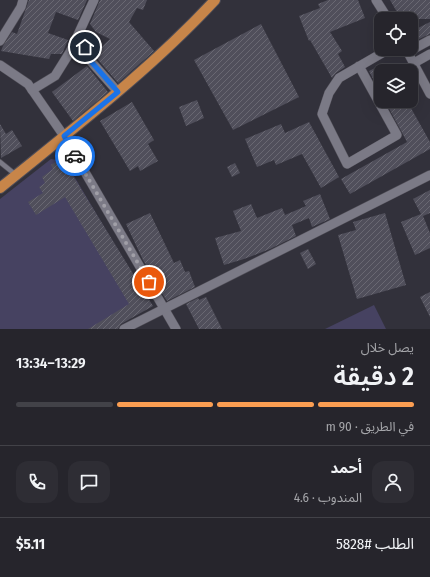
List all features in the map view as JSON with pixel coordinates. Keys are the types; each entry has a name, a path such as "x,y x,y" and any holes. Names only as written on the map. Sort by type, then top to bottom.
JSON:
{"main road":[{"path":"0,188 118,92 182,35 215,0"}],"street":[{"path":"0,41 23,0"},
{"path":"32,90 55,76 70,52 94,0"},
{"path":"376,0 384,12"},
{"path":"93,39 85,47 87,57 118,92"},
{"path":"418,45 430,40"},
{"path":"414,63 430,54"},
{"path":"359,66 397,135 347,164 322,114 329,93 339,78 359,66 377,56"},
{"path":"410,56 430,94"},
{"path":"0,64 28,84 64,136 176,329"},
{"path":"124,329 430,175"}],"lane":[{"path":"0,162 16,175"}],"shaded area":[{"path":"51,159 65,161 147,299 104,329 0,329 0,199"},
{"path":"374,305 386,329 325,329"}],"building":[{"path":"29,0 87,0 78,20 56,12 48,33 68,40 62,54 51,54 49,59 1,51 12,32 17,34"},
{"path":"100,0 147,0 143,10 137,8 129,22 154,51 118,83 94,55 110,39 96,32 90,24"},
{"path":"328,0 358,0 365,18 330,32 342,51 338,54 345,67 336,73 332,78 310,40 309,41 299,16 320,8 318,4"},
{"path":"390,0 430,0 430,19 418,19 418,12 397,12"},
{"path":"430,22 430,34 418,40 418,28"},
{"path":"261,24 299,97 233,130 194,60"},
{"path":"87,66 108,92 73,121 52,92"},
{"path":"374,68 374,81 369,71"},
{"path":"197,100 204,118 186,126 179,107"},
{"path":"132,102 154,140 148,144 158,161 140,171 138,166 130,171 100,121"},
{"path":"389,108 411,108 430,142 430,149 350,194 341,179 407,142"},
{"path":"309,122 339,177 321,188 302,154 276,165 274,160 257,167 245,139 281,124 285,133"},
{"path":"0,124 6,134 12,130 22,146 1,158"},
{"path":"62,158 153,306 121,324 118,329 88,329 129,304 65,197 36,215 28,202 43,193 39,187 45,183 42,177 53,169 51,165"},
{"path":"235,163 240,173 232,177 227,167"},
{"path":"430,190 430,213 423,216 430,233 430,248 415,255 401,222 421,214 413,199"},
{"path":"320,194 330,219 312,227 309,218 292,225 296,236 270,249 224,265 215,238 241,231 233,211 251,204 257,218 282,208 285,215 306,206 303,201"},
{"path":"150,213 174,263 180,260 185,272 189,271 195,287 167,301 161,292 156,277 154,279 143,260 126,224"},
{"path":"385,213 406,285 357,299 338,235 356,230 353,222"},
{"path":"308,249 316,264 308,269 300,253"},
{"path":"430,292 430,317 420,297"},
{"path":"206,297 222,329 199,329 186,304 198,298 199,300"}],"way so far":[{"path":"75,156 149,282"}],"route":[{"path":"75,156 64,136 118,92 87,57 85,47"}]}
